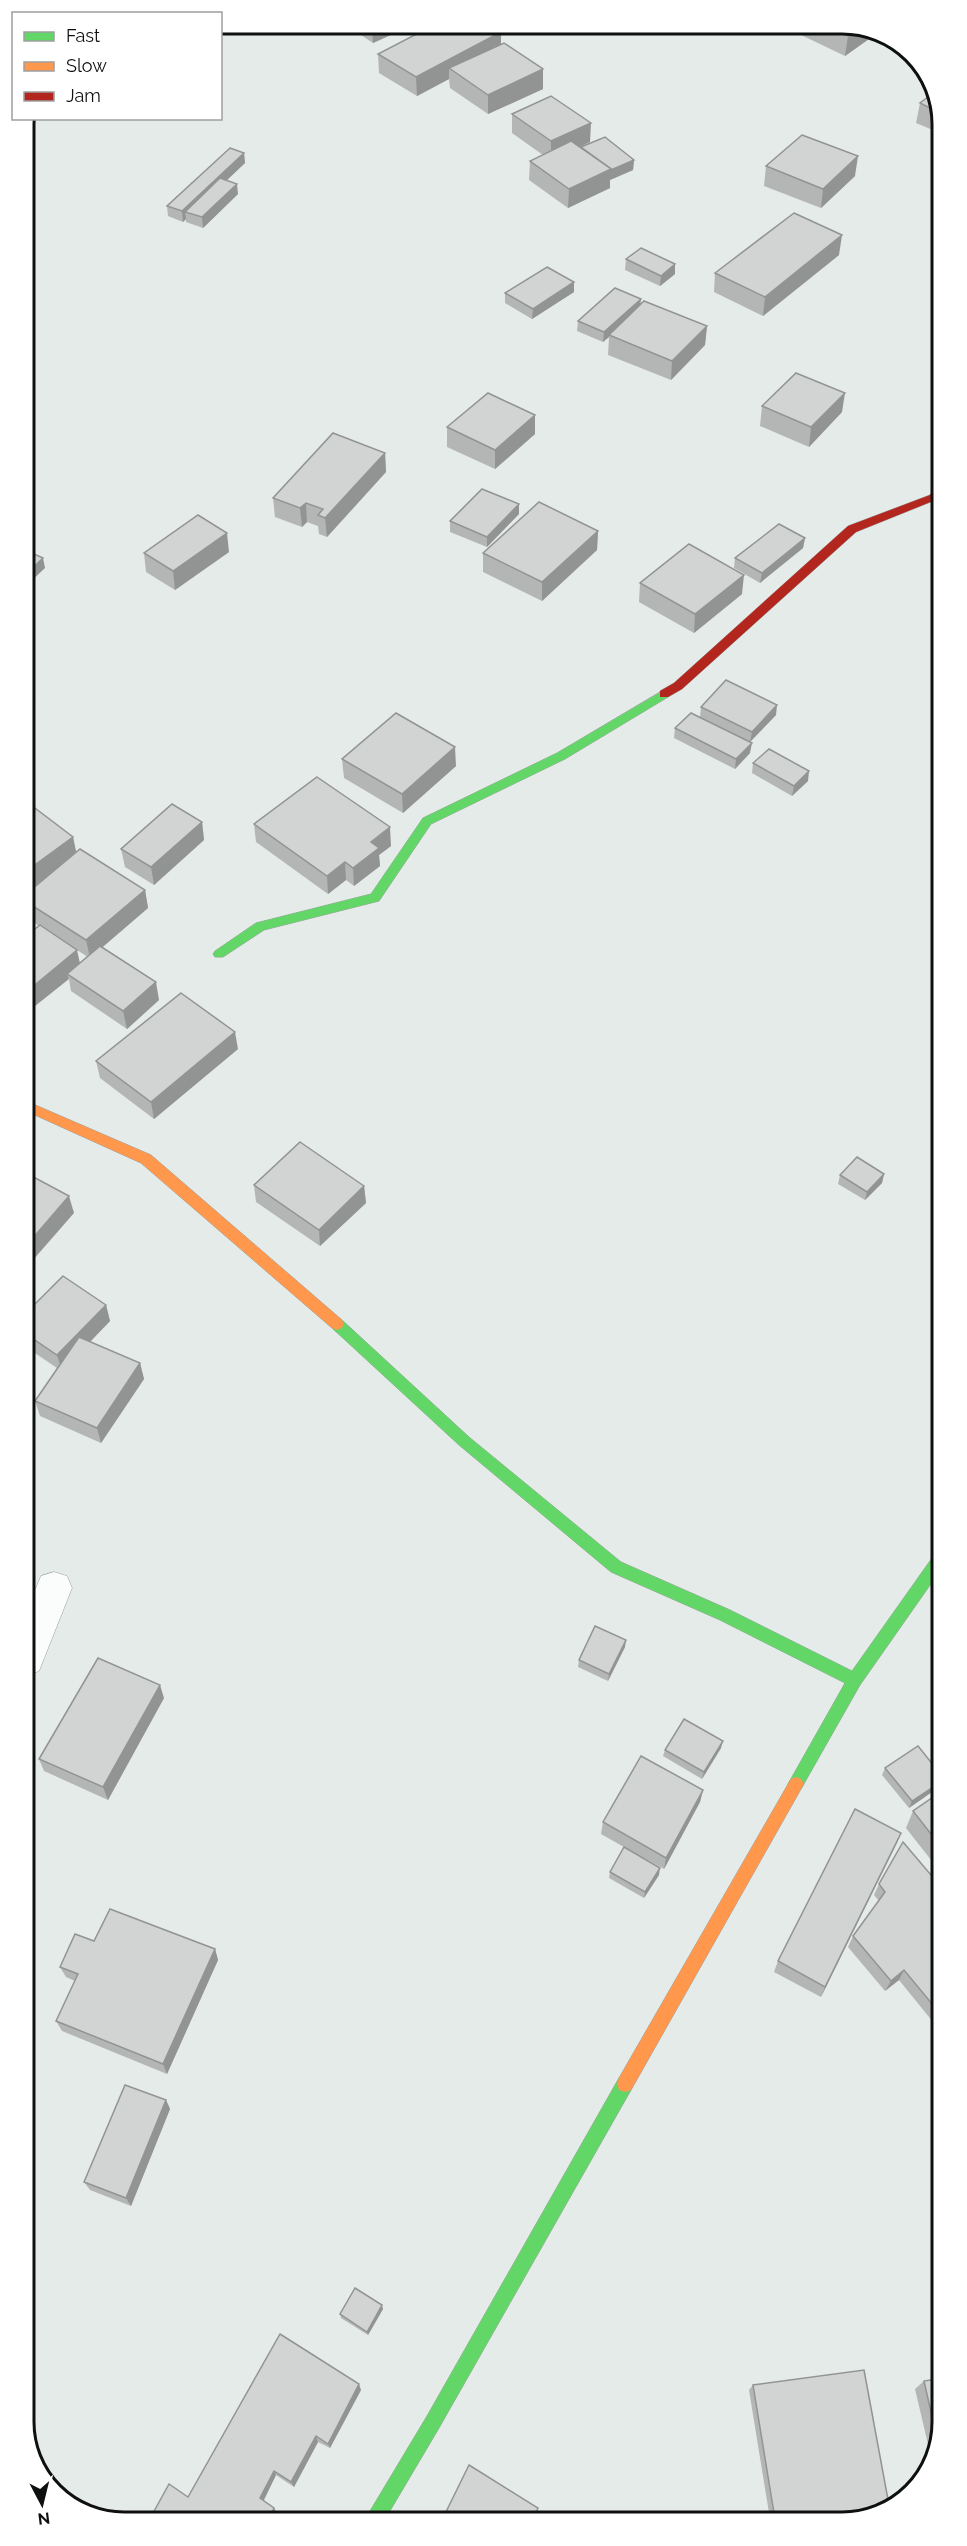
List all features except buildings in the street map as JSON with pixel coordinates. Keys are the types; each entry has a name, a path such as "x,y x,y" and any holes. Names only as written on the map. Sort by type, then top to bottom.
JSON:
{"street":[{"path":"219,954 260,926 375,898 428,821 561,756 678,686 852,529 932,498"},
{"path":"35,1110 146,1159 310,1299 464,1441 616,1568 724,1615 855,1680"},
{"path":"379,2511 433,2422 855,1680 932,1570"},
{"path":"35,1636 54,1587"}],"traffic: fast":[{"path":"219,954 260,926 375,898 427,821 561,756 664,694"},
{"path":"337,1324 464,1441 616,1567 725,1615 855,1680"},
{"path":"796,1784 855,1680 932,1570"},
{"path":"379,2511 433,2422 625,2084"}],"traffic: slow":[{"path":"35,1110 146,1159 337,1324"},
{"path":"625,2084 796,1784"}],"traffic: jam":[{"path":"664,694 678,686 852,529 932,498"}]}
